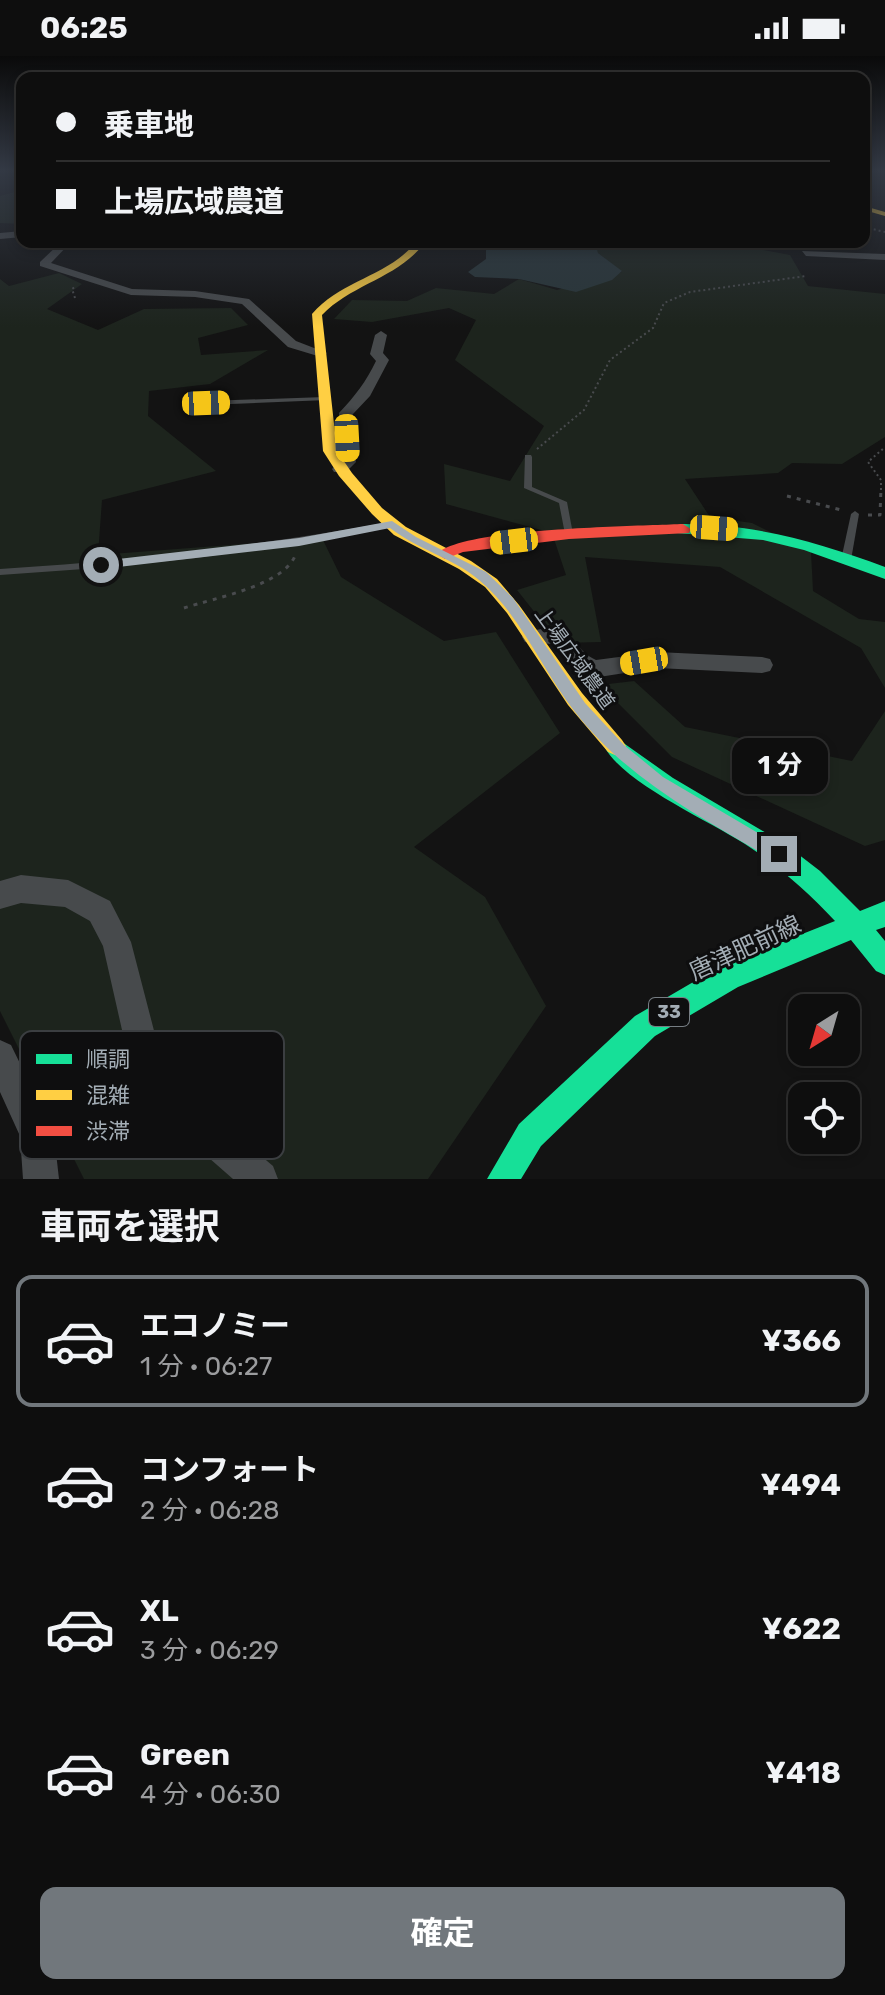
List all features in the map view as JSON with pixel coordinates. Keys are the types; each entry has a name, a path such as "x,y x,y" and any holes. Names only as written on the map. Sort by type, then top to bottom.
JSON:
{"street":[{"path":"60,248 44,264 131,292 195,294 245,301 292,344 321,353"},
{"name":"上場広域農道","path":"418,248 405,261 340,292 324,303 317,314 330,451 340,469 392,524 412,539 481,575 508,601 580,708 618,750 657,782 756,838 802,871 858,924 885,962"},
{"path":"806,253 885,257"},
{"path":"340,469 348,462 346,413 357,406 383,360 376,354 381,335"},
{"path":"445,554 459,547 569,534 714,528 757,531 799,541 885,573"},
{"path":"532,637 551,633 562,637 582,663 595,670 644,661 762,665"},
{"path":"0,895 21,889 68,894 100,911 117,942 138,1031"},
{"name":"唐津肥前線","path":"503,1179 530,1135 645,1026 729,977 885,914"},
{"path":"0,1056 20,1099"},
{"path":"39,1159 41,1179"},
{"path":"237,1159 260,1179"}],"lane":[{"path":"206,403 325,399"},
{"path":"528,457 528,488 563,502 569,534"},
{"path":"846,560 855,514"},
{"path":"0,572 73,568 299,542 392,524"}],"path":[{"path":"528,457 584,410 610,360 653,328 664,303 690,292 806,276"},
{"path":"787,496 855,514 880,515 881,480 868,462 885,447"},
{"path":"184,608 278,577 293,564 299,542"}],"shaded area":[{"path":"486,248 597,248 598,253 622,271 612,280 576,292 519,279 475,277 468,272 486,259"},
{"path":"596,248 757,248 790,255 808,286 885,294 885,437 842,464 792,463 778,473 685,479 710,517 752,523 811,552 813,591 859,619 885,622 885,688 861,648 720,567 585,557 601,642 559,643 517,590 566,575 552,533 446,504 444,464 510,481 544,426 455,360 476,320 449,308 372,322 334,319 352,300 407,301 436,288 494,294 519,279 557,290 622,272"},
{"path":"59,273 82,284 47,309 98,330 144,309 231,308 248,325 198,338 201,355 268,350 210,384 149,391 148,416 216,471 102,500 98,555 322,538 341,577 444,641 496,632 560,733 414,847 485,897 546,1006 428,1179 84,1179 74,1159 284,1159 284,1031 20,1031 20,1051 0,1011 0,279 9,286"},
{"path":"634,681 685,727 852,761 885,711 885,840 865,846 672,757 600,685"}],"traffic: fast":[{"path":"683,529 763,534 810,546 885,573"},
{"path":"615,746 665,785 758,839 794,865 842,911 885,962"},
{"path":"503,1179 530,1135 645,1026 729,977 885,914"}],"traffic: slow":[{"path":"416,248 400,263 343,292 317,314 330,451 346,476 377,511 400,531 465,565 491,583 513,609 575,699 615,746"}],"traffic: jam":[{"path":"445,554 459,547 569,534 683,529"}],"route":[{"path":"101,565 299,542 392,524 412,539 481,575 508,601 580,708 618,750 657,782 779,854"}]}
